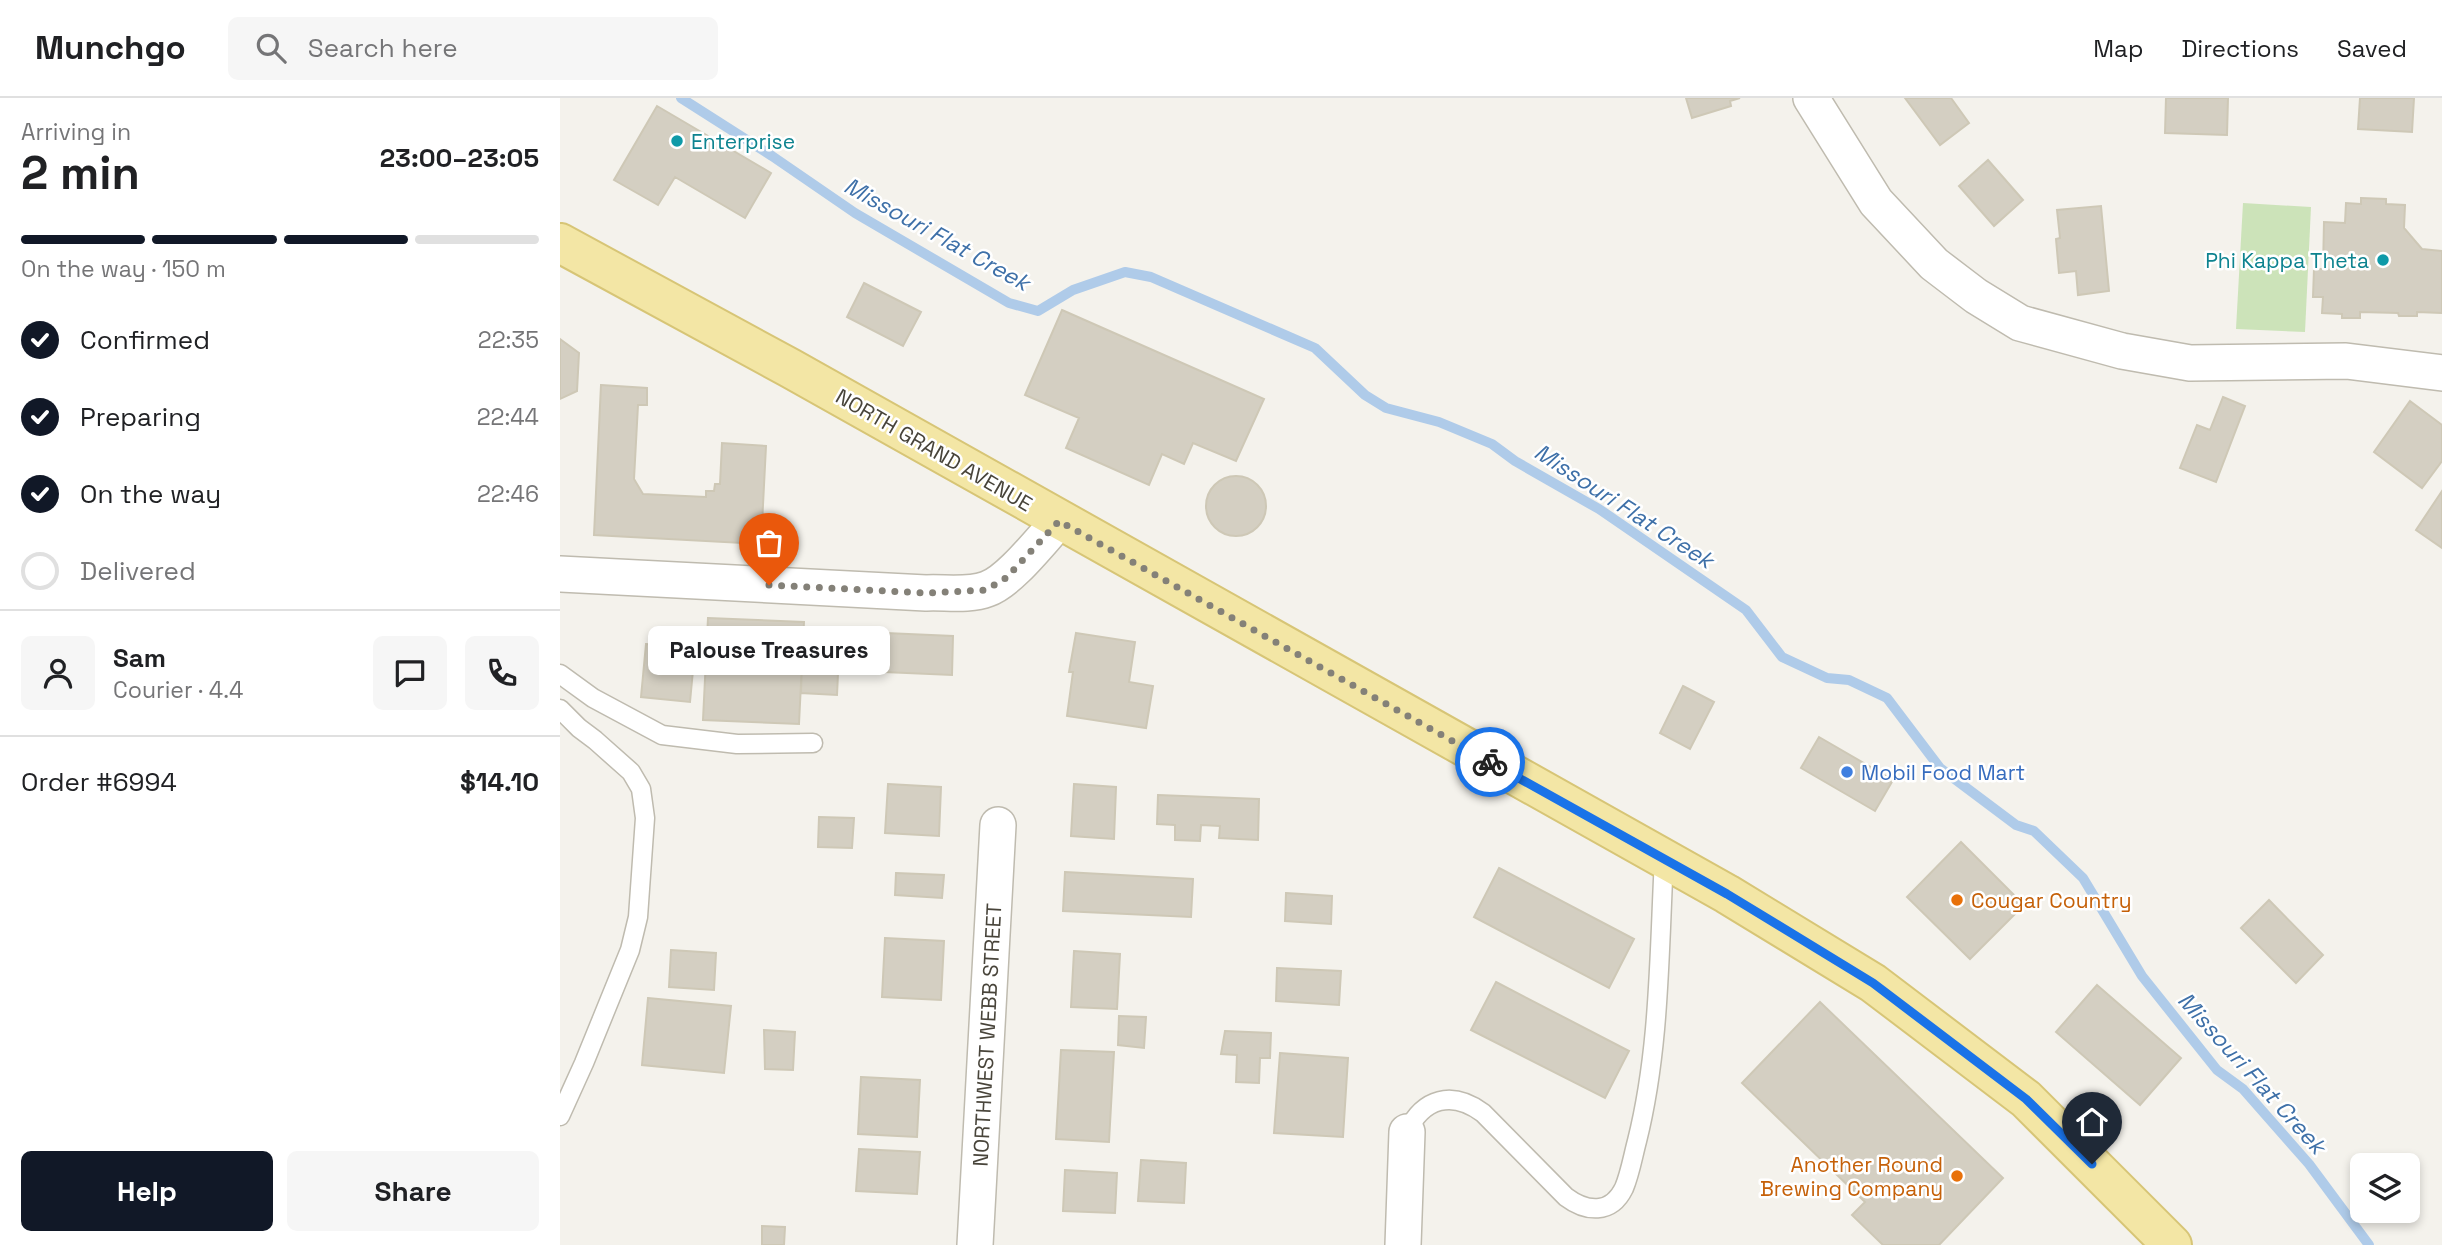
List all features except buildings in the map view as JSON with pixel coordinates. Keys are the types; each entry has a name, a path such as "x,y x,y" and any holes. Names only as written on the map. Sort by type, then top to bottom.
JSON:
{"main road":[{"name":"NORTH GRAND AVENUE","path":"560,243 790,368 1727,894 1873,983 2026,1099 2172,1245"}],"street":[{"path":"1811,98 1876,202 1934,264 1976,296 2020,323 2122,351 2190,363 2346,361 2442,373"},
{"path":"560,574 926,593 986,590 1006,578 1059,521"},
{"name":"NORTHWEST WEBB STREET","path":"975,1245 998,825"},
{"path":"1403,1245 1407,1132"}],"lane":[{"path":"560,674 593,698 662,735 737,744 813,743"},
{"path":"560,709 570,721 631,772 641,789 644,827 638,917 630,950 560,1116"},
{"path":"1407,1132 1414,1117 1426,1105 1455,1100 1471,1104 1483,1112 1577,1205 1589,1209 1614,1201 1623,1189 1648,1099 1655,1036 1664,859"}],"green space":[{"path":"2243,203 2311,207 2305,332 2236,329"}],"waterway":[{"name":"Missouri Flat Creek","path":"681,98 855,213 1009,303 1038,311 1073,290 1125,272 1151,277 1315,348 1365,395 1386,408 1439,422 1492,444 1515,461 1599,509 1746,610 1782,657 1827,678 1849,680 1887,698 1940,768 2016,825 2034,831 2083,878 2142,976 2217,1070 2243,1089 2309,1164 2369,1245"}],"way so far":[{"path":"769,585 926,593 986,590 1006,578 1059,521 1490,762"}],"place":[{"name":"Enterprise","path":"677,141"},
{"name":"Phi Kappa Theta","path":"2383,260"},
{"name":"Palouse Treasures","path":"769,585"},
{"name":"Mobil Food Mart","path":"1847,772"},
{"name":"Cougar Country","path":"1957,900"},
{"name":"Another Round Brewing Company","path":"1957,1176"}],"route":[{"path":"1490,762 1727,894 1873,983 2026,1099 2092,1164"}]}
